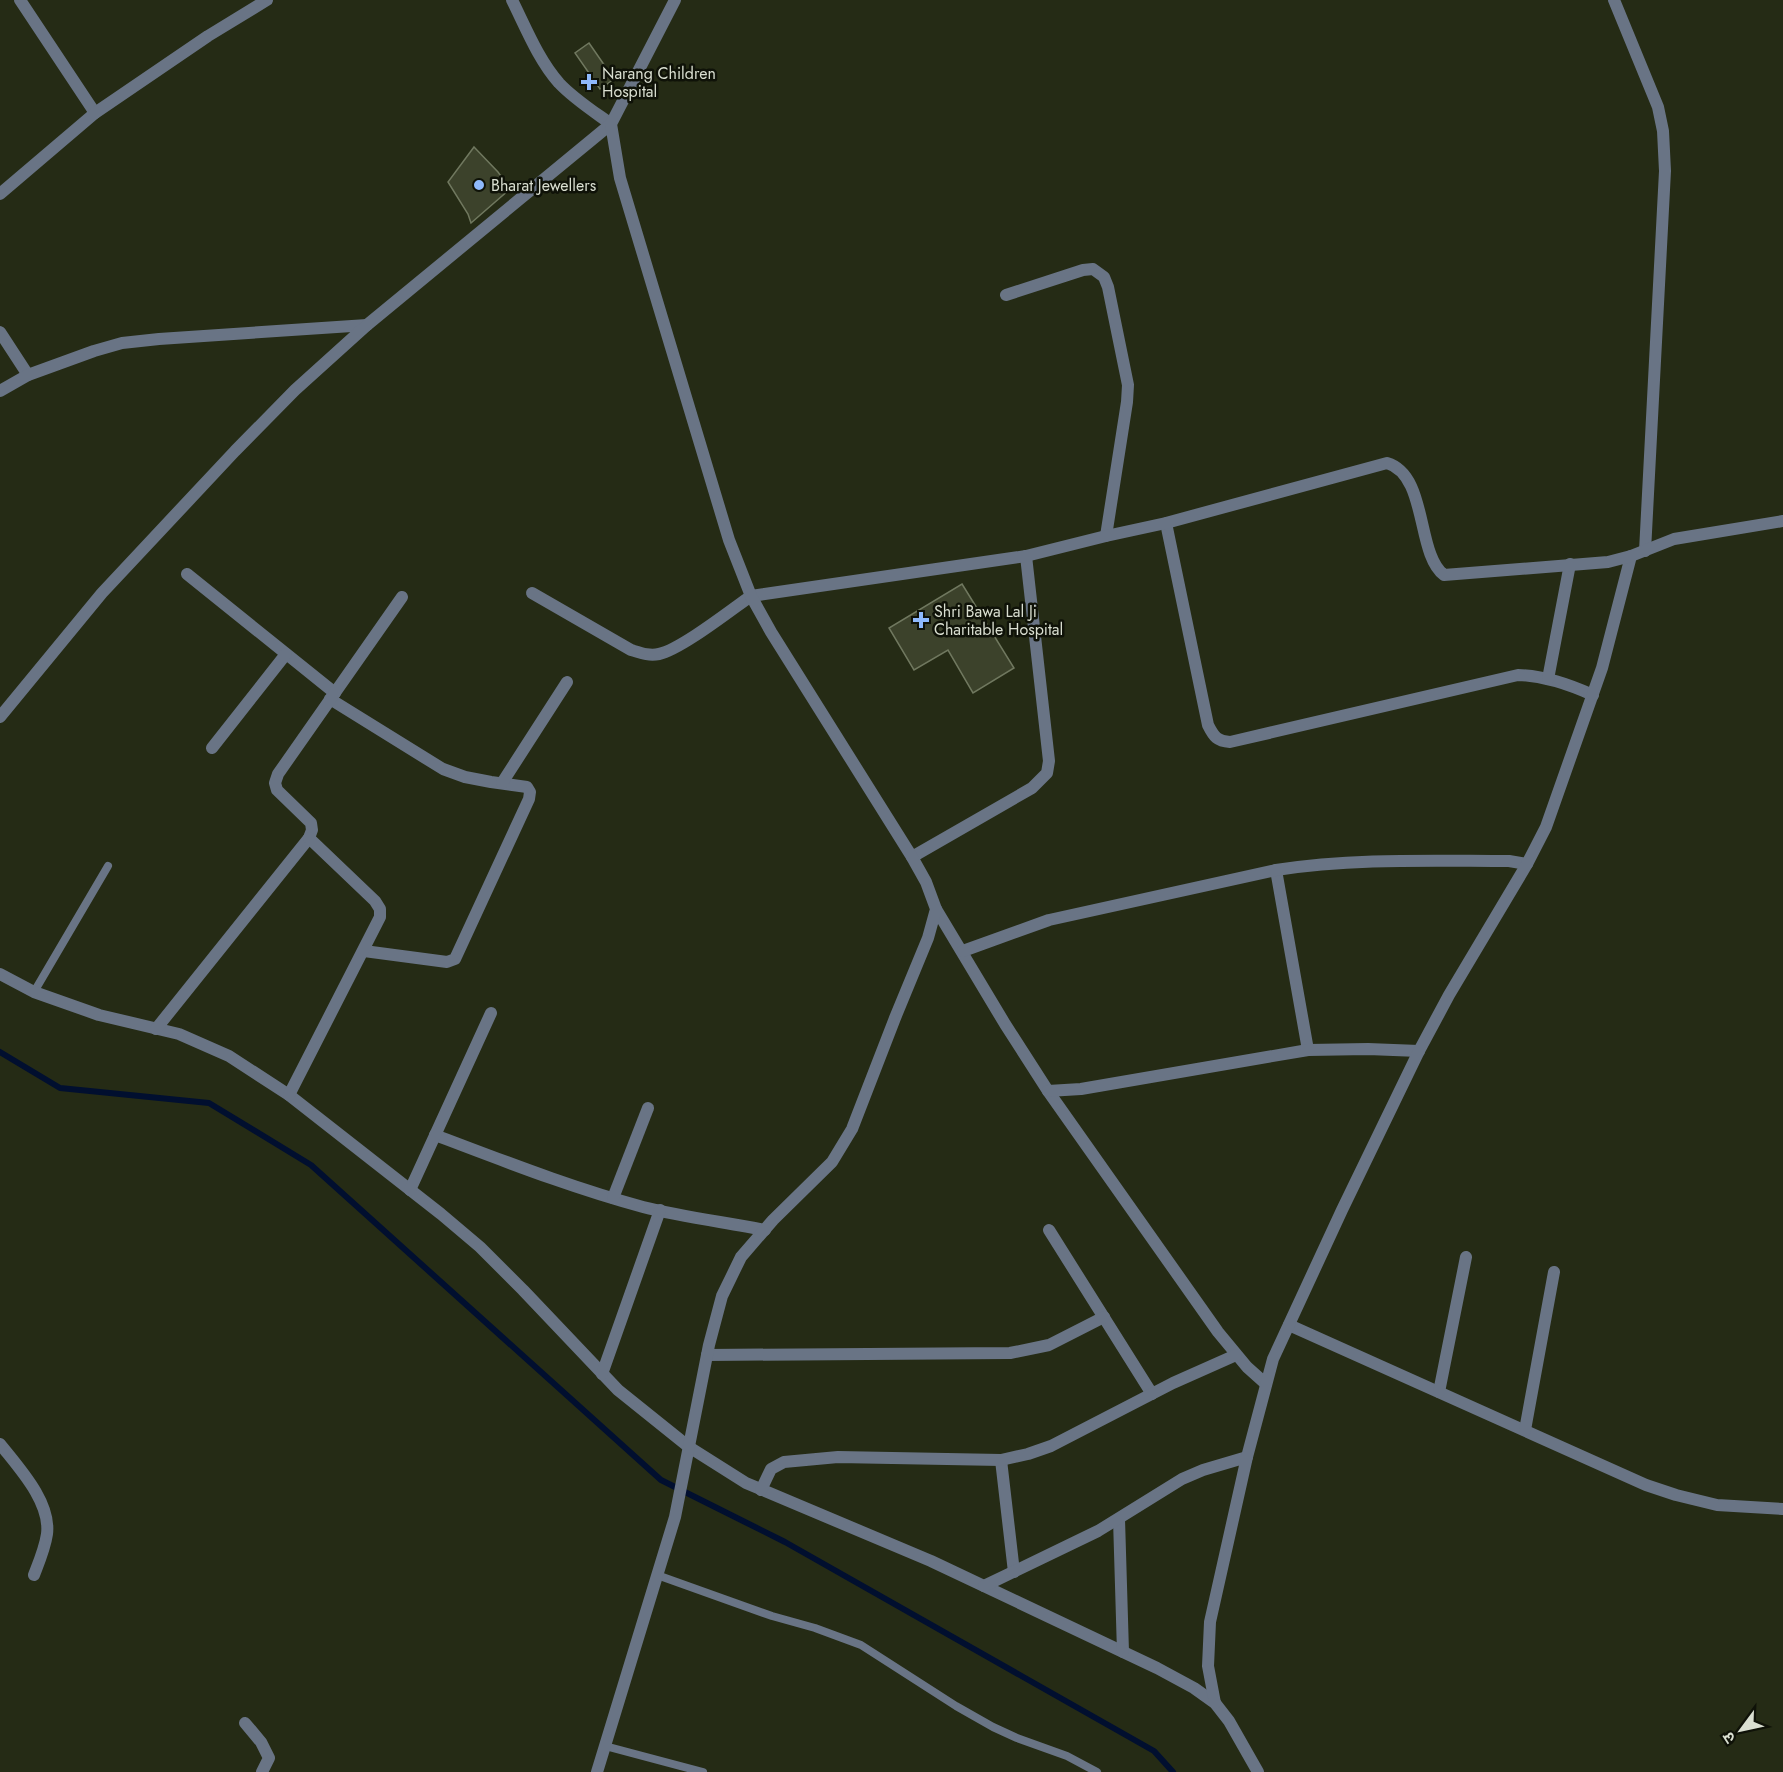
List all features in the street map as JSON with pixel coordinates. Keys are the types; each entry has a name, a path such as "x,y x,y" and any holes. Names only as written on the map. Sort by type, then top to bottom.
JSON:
{"street":[{"path":"20,0 95,113"},
{"path":"0,194 95,113 208,36 267,0"},
{"path":"512,0 537,49 559,83 575,98 611,124 620,178 729,540 751,596 912,857 926,882 936,909 1048,1091 1236,1354 1266,1384"},
{"path":"0,717 102,593 265,421 367,325 611,124 675,0"},
{"path":"1614,0 1658,106 1664,141 1665,171 1645,551"},
{"path":"1006,295 1083,270 1093,269 1104,277 1128,385 1106,536"},
{"path":"0,392 28,375 122,343 367,325"},
{"path":"0,332 28,375"},
{"path":"532,592 631,650 645,655 660,654 674,648 751,596 1026,556 1166,523 1387,463 1398,466 1408,479 1422,517 1434,563 1444,575 1608,562 1645,551 1660,543 1692,535 1783,521"},
{"path":"1166,523 1208,725 1214,737 1221,741 1230,742 1518,675 1539,676 1566,683 1593,695"},
{"path":"912,857 1032,788 1047,773 1049,761 1026,556"},
{"path":"1215,1703 1208,1666 1210,1622 1247,1457 1273,1359 1419,1051 1546,827 1602,668 1631,556"},
{"path":"1548,679 1570,564"},
{"path":"187,574 286,654 333,696 443,769 465,777 527,787 530,792 529,799 454,959 447,962 364,951"},
{"path":"156,1029 309,837 312,830 311,823 276,790 275,783 278,774 402,597"},
{"path":"213,748 286,654"},
{"path":"502,783 567,682"},
{"path":"289,1095 378,925 380,909 375,901 309,837"},
{"path":"963,951 1049,920 1276,870 1365,861 1509,861 1527,864"},
{"path":"1276,870 1308,1050"},
{"path":"597,1772 675,1517 707,1355 722,1296 741,1257 832,1162 852,1129 928,938 936,909"},
{"path":"0,974 34,992 99,1015 180,1034 229,1056 289,1095 480,1247 618,1390 689,1448 734,1476 762,1490 931,1561 1185,1683 1215,1703 1229,1720 1258,1772"},
{"path":"410,1190 491,1013"},
{"path":"1048,1091 1081,1089 1308,1050 1419,1051"},
{"path":"613,1198 648,1108"},
{"path":"435,1135 559,1181 613,1198 660,1210 765,1230"},
{"path":"602,1374 660,1210"},
{"path":"1049,1230 1152,1394"},
{"path":"1439,1392 1466,1257"},
{"path":"1525,1430 1554,1272"},
{"path":"707,1355 1010,1353 1048,1345 1104,1317"},
{"path":"1289,1325 1614,1471 1676,1495 1717,1505 1783,1509"},
{"path":"762,1490 771,1469 784,1462 838,1457 1001,1460 1028,1454 1051,1446 1236,1354"},
{"path":"0,1444 30,1483 46,1514 47,1533 34,1575"},
{"path":"984,1586 1073,1544 1182,1479 1247,1457"},
{"path":"1001,1460 1014,1572"},
{"path":"1119,1518 1123,1652"},
{"path":"245,1723 267,1751 269,1758 262,1772"}],"lane":[{"path":"34,992 108,866"},
{"path":"657,1575 861,1645 956,1706 993,1726 1017,1738 1067,1756 1098,1772"},
{"path":"605,1746 703,1772"}],"building":[{"path":"589,43 614,79 600,89 575,53"},
{"name":"Bharat Jewellers","path":"474,147 498,172 510,189 471,223 448,182"},
{"path":"962,584 1014,668 973,693 948,650 914,670 889,628"}],"waterway":[{"path":"0,1052 60,1088 209,1103 311,1165 661,1480 785,1542 1154,1751 1173,1772"}],"place":[{"name":"Narang Children Hospital","path":"589,82"},
{"name":"Bharat Jewellers","path":"479,185"},
{"name":"Shri Bawa Lal Ji Charitable Hospital","path":"921,620"}]}
